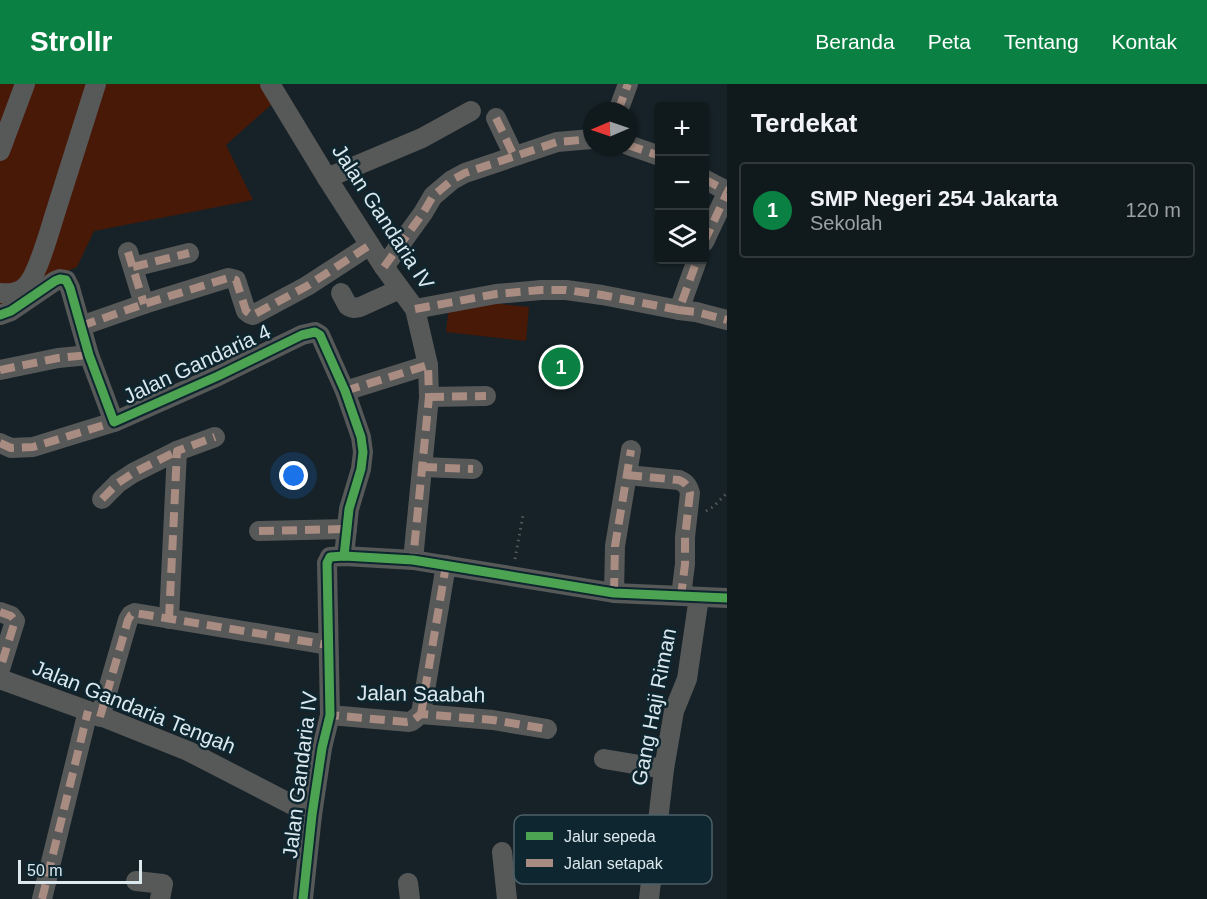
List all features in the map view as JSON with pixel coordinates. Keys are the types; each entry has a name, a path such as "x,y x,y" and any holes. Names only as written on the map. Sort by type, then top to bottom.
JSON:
{"street":[{"path":"0,151 25,84"},
{"path":"0,293 20,291 28,285 33,276 46,243 96,84"},
{"name":"Jalan Gandaria IV","path":"270,84 384,267 415,309 428,365 429,397 413,560"},
{"path":"621,102 628,84"},
{"path":"327,178 422,138 471,111"},
{"path":"496,118 514,156"},
{"path":"384,267 433,196 452,180 465,173 557,142 583,140"},
{"path":"637,148 655,154"},
{"path":"709,181 727,192 709,233"},
{"path":"81,326 230,278 237,281 247,312 253,315 307,286 370,245"},
{"path":"144,304 131,260 189,253"},
{"path":"679,310 696,264"},
{"name":"Jalan Gandaria 4","path":"0,315 11,311 49,284 60,279 68,282 89,355 114,422 218,376 302,335 317,333 322,337 362,437 361,469 349,509 344,556"},
{"path":"341,293 348,306 356,308 400,289"},
{"path":"415,309 496,294 532,290 566,290 696,312 727,320"},
{"path":"0,370 57,358 89,355"},
{"path":"343,388 428,365"},
{"path":"429,397 486,396"},
{"path":"0,443 11,448 33,447 114,422"},
{"path":"102,499 118,483 133,473 177,451 215,437"},
{"path":"614,593 615,546 632,450"},
{"path":"169,619 177,451"},
{"path":"422,467 474,470"},
{"name":"Gang Haji Riman","path":"627,475 678,480 685,482 690,493 685,537 685,564 690,596 687,679 674,711 659,815"},
{"path":"259,531 347,529"},
{"path":"344,556 413,560 614,593 727,598"},
{"name":"Jalan Gandaria IV","path":"303,899 312,815 322,748 330,715 327,563 332,557 344,556"},
{"path":"421,714 447,565"},
{"path":"0,612 13,617 15,621 0,669"},
{"path":"42,899 94,714 129,618 135,613 141,613 328,645"},
{"name":"Jalan Gandaria Tengah","path":"0,679 188,751 312,815"},
{"name":"Jalan Saabah","path":"330,715 409,722 421,714 493,720 547,729"},
{"path":"604,759 664,769"},
{"path":"502,852 507,899"},
{"path":"136,881 163,884 160,899"},
{"name":"Gang Haji Riman","path":"649,899 651,884"}],"path":[{"path":"688,521 713,507 727,493"},
{"path":"513,576 523,515"}],"shaded area":[{"path":"0,84 270,84 280,97 226,145 253,200 94,231 77,267 45,280 0,309"},
{"path":"450,299 529,307 526,341 446,332"}],"marked path":[{"path":"621,102 628,84"},
{"path":"496,118 514,156"},
{"path":"384,267 433,196 452,180 465,173 557,142 583,140"},
{"path":"637,148 655,154"},
{"path":"709,182 727,191"},
{"path":"709,231 727,193"},
{"path":"81,326 228,278 236,280 246,311 253,315 307,286 370,245"},
{"path":"128,252 144,304"},
{"path":"133,267 189,253"},
{"path":"415,309 496,294 566,290 679,310 696,264"},
{"path":"679,310 727,320"},
{"path":"0,370 58,358 89,355"},
{"path":"345,391 428,365 429,397 413,560"},
{"path":"429,397 486,396"},
{"path":"0,443 11,448 33,447 114,422"},
{"path":"169,619 177,451 215,437"},
{"path":"614,593 615,546 631,450"},
{"path":"102,499 118,483 133,473 177,451"},
{"path":"422,467 473,469"},
{"path":"627,475 679,480 688,488 690,493 681,596"},
{"path":"259,531 347,529"},
{"path":"421,714 446,565"},
{"path":"0,612 11,616 15,621 0,669"},
{"path":"100,717 128,620 135,613 328,645"},
{"path":"330,709 330,715 406,722 412,721 421,714 493,720 547,729"},
{"path":"42,899 88,711"}],"cycle path":[{"path":"0,315 11,311 55,281 66,280 89,355 114,422 218,376 302,335 315,332 320,335 345,391 361,437 363,452 361,469 349,509 344,556"},
{"path":"303,899 312,815 322,748 330,715 327,563 330,557 413,560 614,593 727,598"}],"place":[{"name":"SMP Negeri 254 Jakarta","path":"561,367"}]}
